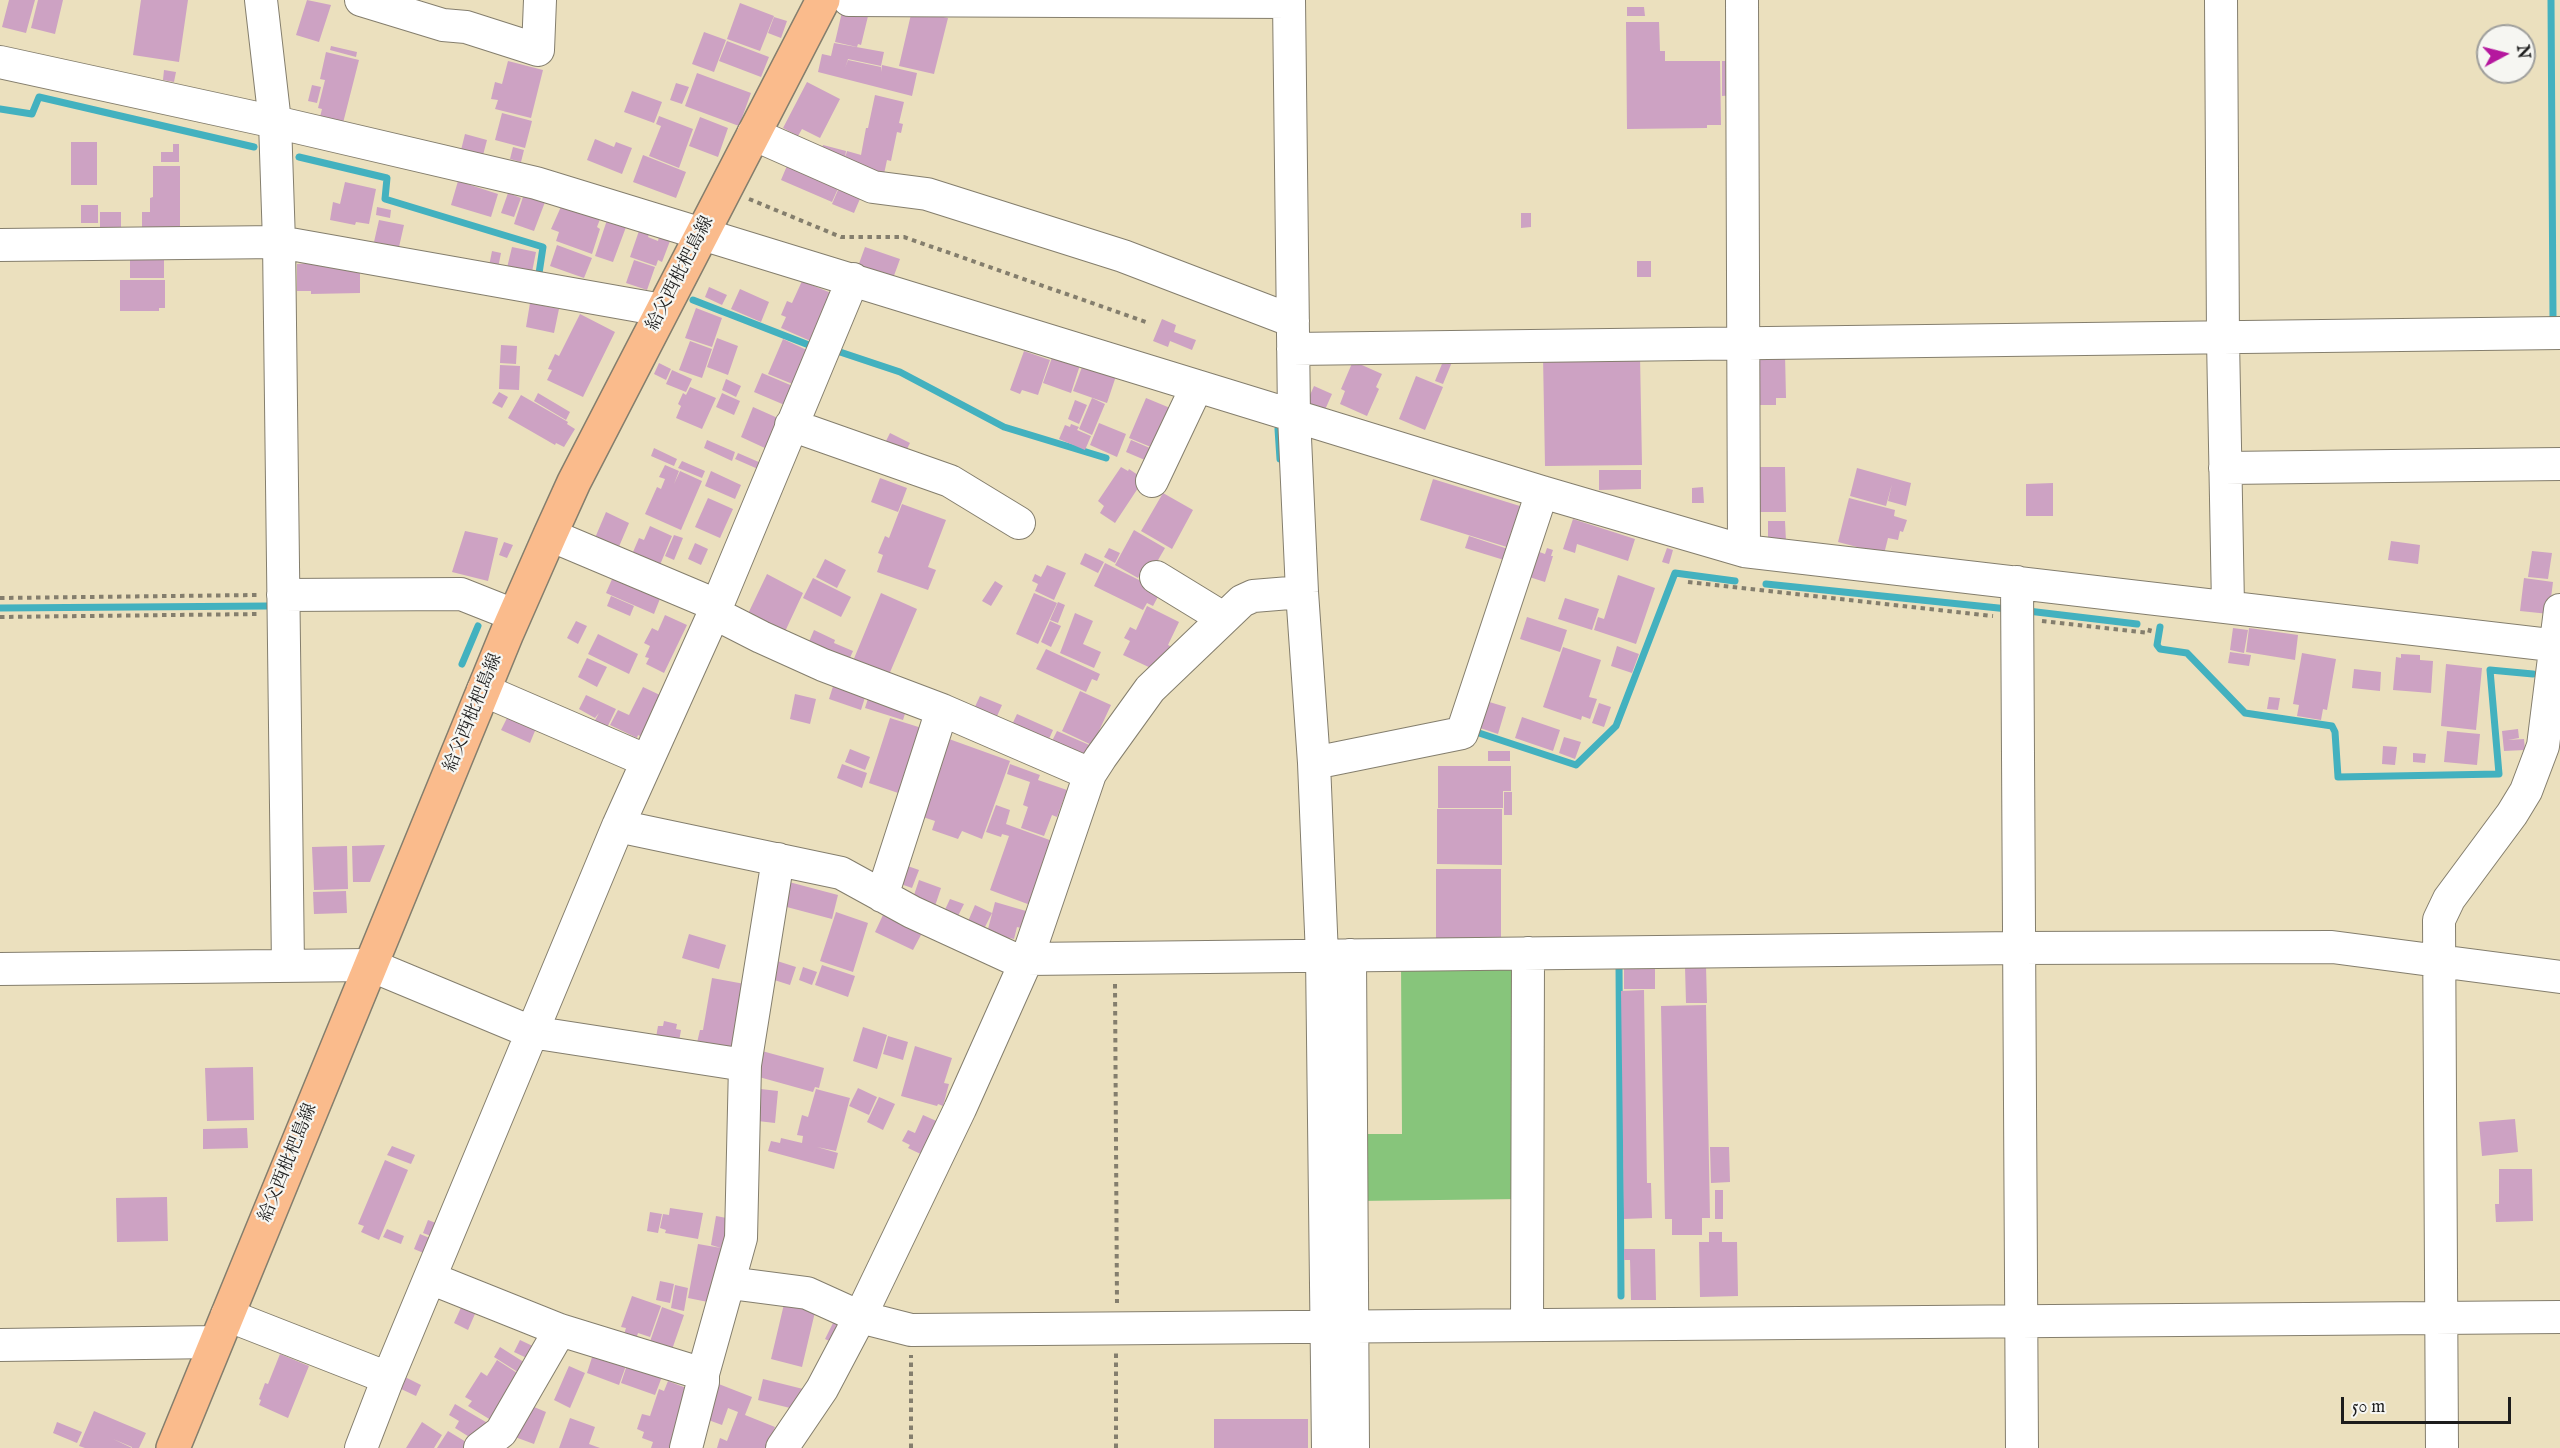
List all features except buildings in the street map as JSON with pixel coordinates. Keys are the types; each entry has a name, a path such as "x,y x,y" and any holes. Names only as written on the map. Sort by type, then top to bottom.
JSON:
{"main road":[{"name":"給父西枇杷島線","path":"172,1448 514,615 574,482 822,0"}],"street":[{"path":"261,0 275,122 279,242 288,966"},
{"path":"361,0 443,25 466,27 538,50 540,0"},
{"path":"849,0 1289,1 1294,416 1302,592 1314,763 1336,956 1344,1320 1353,1448"},
{"path":"1742,0 1744,551"},
{"path":"2220,0 2228,606"},
{"path":"0,62 275,122 537,183 1542,492 1744,551 2558,646"},
{"path":"753,134 873,187 927,194 1123,255 1293,335 1743,342 2223,339 2560,333"},
{"path":"0,245 279,242 662,310"},
{"path":"361,1448 387,1378 645,760 715,609 853,279"},
{"path":"1152,481 1197,386"},
{"path":"791,425 950,481 1019,523"},
{"path":"2225,468 2560,464"},
{"path":"1314,763 1462,733 1542,492"},
{"path":"550,535 715,609 761,638 823,665 942,710 1090,774"},
{"path":"1156,577 1223,618"},
{"path":"2017,582 2022,1448"},
{"path":"782,1448 822,1389 860,1317 960,1109 1027,959 1090,774 1150,689 1223,618 1253,596 1302,592"},
{"path":"283,595 461,594 514,615"},
{"path":"2442,1448 2439,920 2449,899 2512,814 2526,791 2543,746 2558,646 2560,610"},
{"path":"483,690 645,760"},
{"path":"882,896 942,710"},
{"path":"618,826 841,873 912,912 1012,958 2332,947 2560,976"},
{"path":"686,1448 703,1374 741,1238 745,1065 778,859"},
{"path":"1527,1315 1528,953"},
{"path":"0,969 370,965 531,1032 745,1065"},
{"path":"430,1278 560,1330 703,1374"},
{"path":"730,1283 807,1293 860,1317 911,1330 1116,1329 1527,1315 2441,1308 2560,1298"},
{"path":"2441,1308 2560,1317"},
{"path":"1328,1448 1344,1320"},
{"path":"0,1345 222,1329 387,1378"},
{"path":"480,1448 501,1432 560,1330"}],"path":[{"path":"724,189 841,237 904,237 1146,322"},
{"path":"1688,582 2149,633 2156,598"},
{"path":"0,598 283,595"},
{"path":"1115,957 1116,1448"},
{"path":"911,1330 911,1448"}],"green space":[{"path":"1514,960 1522,1199 1356,1201 1355,1134 1402,1134 1401,962"}],"waterway":[{"path":"2549,322 2553,318 2551,0"},
{"path":"0,109 32,114 39,97 254,147"},
{"path":"299,157 387,178 385,199 543,247 538,280"},
{"path":"693,300 814,347 814,349"},
{"path":"834,350 900,372 1004,427 1106,458"},
{"path":"1278,429 1280,459"},
{"path":"1473,731 1576,765 1616,726 1675,573 1735,581"},
{"path":"1766,584 2008,609"},
{"path":"0,608 268,606"},
{"path":"2028,611 2137,624"},
{"path":"462,664 478,626"},
{"path":"2160,627 2157,645 2160,649 2187,653 2245,713 2332,726 2335,732 2338,777 2499,774 2490,670 2533,674"},
{"path":"1619,963 1621,1296"}]}
